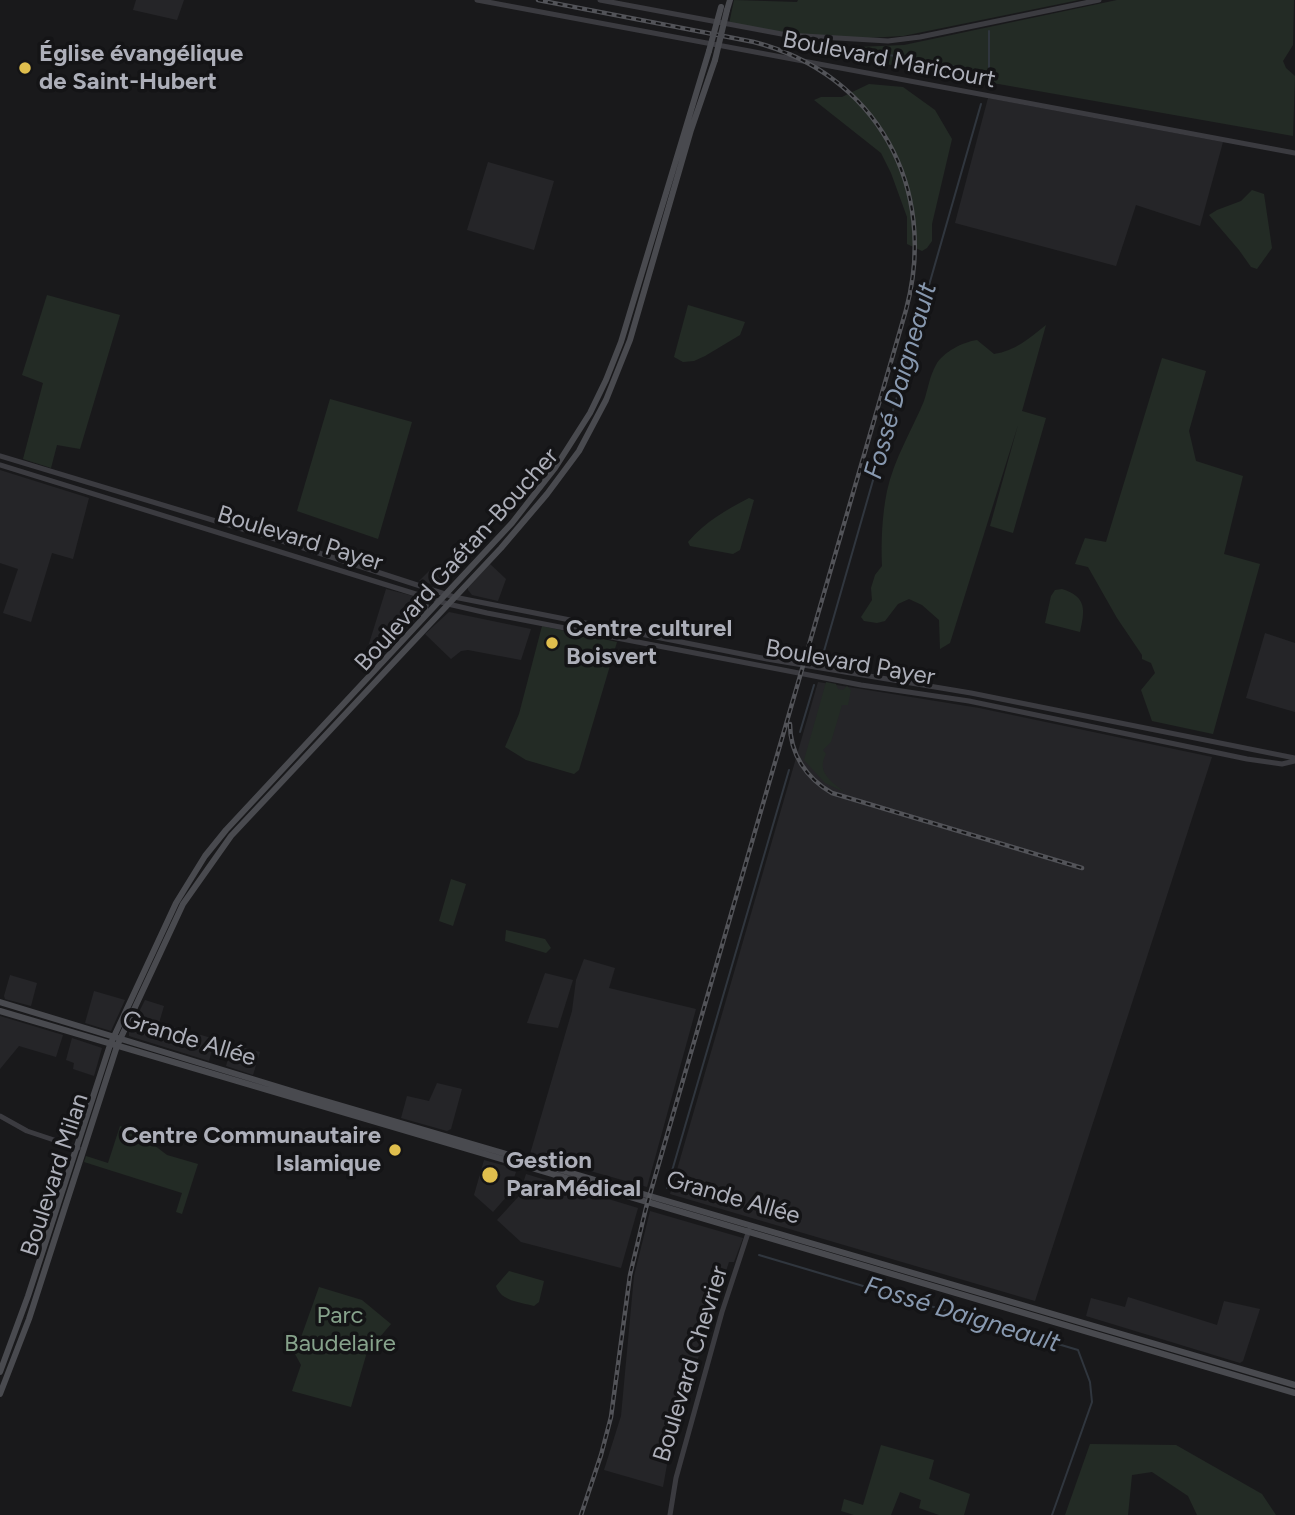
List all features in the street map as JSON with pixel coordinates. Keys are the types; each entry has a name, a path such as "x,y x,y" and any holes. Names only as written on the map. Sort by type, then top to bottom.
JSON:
{"main road":[{"name":"Boulevard Gaétan-Boucher","path":"113,1045 176,917 231,836 448,604 547,494 579,451 607,400 630,340 703,84 723,0"},
{"name":"Boulevard Gaétan-Boucher","path":"117,1037 176,903 205,856 438,600 512,523 541,488 590,412 621,342 730,0"},
{"path":"422,595 426,602 424,617"},
{"path":"379,666 385,671"},
{"name":"Grande Allée","path":"0,1002 305,1095 1295,1385"},
{"name":"Grande Allée","path":"0,1011 1295,1393"},
{"name":"Boulevard Milan","path":"0,1394 29,1319 113,1045"},
{"name":"Boulevard Milan","path":"0,1373 80,1149"}],"street":[{"name":"Boulevard Maricourt","path":"477,0 1295,153"},
{"path":"600,0 787,35 888,41 920,37 1099,0"},
{"name":"Boulevard Payer","path":"0,456 105,486 454,597 759,657 971,693 1295,759"},
{"name":"Boulevard Payer","path":"0,465 448,604 494,615 861,685 969,701 1247,759 1282,764 1295,759"},
{"path":"494,615 496,606"},
{"path":"757,665 759,657"},
{"path":"0,1116 27,1131 80,1149"},
{"name":"Boulevard Chevrier","path":"670,1515 678,1470 722,1312 751,1224"}],"shaded area":[{"path":"136,0 184,0 177,20 133,10"},
{"path":"988,98 1223,142 1200,226 1136,205 1116,266 955,223"},
{"path":"488,162 554,181 534,250 467,230"},
{"path":"0,470 89,498 73,559 52,553 31,622 3,613 18,569 0,563"},
{"path":"489,563 506,579 498,601 472,595 468,590 468,586"},
{"path":"435,565 450,581 443,587 419,581"},
{"path":"386,589 421,598 424,600 425,609 370,668 363,663"},
{"path":"449,612 531,629 521,660 468,650 461,651 451,659 425,634"},
{"path":"1265,633 1295,643 1295,712 1246,698"},
{"path":"818,682 979,708 1212,757 1035,1301 670,1194"},
{"path":"584,959 615,968 609,988 696,1009 647,1187 530,1154 572,1011 576,980"},
{"path":"545,973 573,980 558,1028 527,1023"},
{"path":"10,975 37,983 31,1006 5,999"},
{"path":"94,991 125,1000 111,1031 85,1023"},
{"path":"145,1000 164,1006 159,1023 215,1039 209,1061 129,1036"},
{"path":"0,1016 63,1035 56,1057 19,1046 0,1069"},
{"path":"72,1038 102,1048 94,1076 73,1069 74,1063 66,1060"},
{"path":"232,1044 260,1052 253,1075 226,1066"},
{"path":"437,1083 462,1089 451,1129 447,1131 401,1118 407,1096 429,1101"},
{"path":"484,1160 513,1168 516,1172 508,1195 493,1212 474,1195"},
{"path":"526,1174 638,1208 621,1268 521,1242 497,1220 519,1196"},
{"path":"650,1211 743,1238 734,1262 729,1262 708,1325 668,1459 663,1487 604,1470 621,1416 634,1276"},
{"path":"1128,1297 1217,1325 1224,1301 1260,1309 1243,1361 1240,1363 1086,1316 1091,1298 1125,1307"}],"green space":[{"path":"734,0 1079,0 903,36 867,38 788,34 729,24"},
{"path":"1117,0 1294,0 1293,45 1283,61 1295,76 1293,136 857,59 857,47 904,45"},
{"path":"869,84 903,87 935,110 952,139 932,224 932,241 922,251 907,244 907,217 881,153 814,100 821,97 842,97"},
{"path":"1252,190 1264,194 1272,248 1257,269 1251,267 1209,215 1241,201"},
{"path":"47,295 120,315 80,449 57,445 51,468 23,459 43,383 22,375"},
{"path":"688,305 745,322 740,335 694,361 683,362 674,357"},
{"path":"1046,325 1022,411 1046,418 1013,533 990,526 1018,425 950,643 940,649 939,620 922,605 909,599 898,604 885,621 864,621 861,617 872,600 871,588 875,575 882,566 883,519 890,479 939,360 960,345 977,340 994,354 1009,350"},
{"path":"1162,358 1206,371 1189,431 1196,461 1243,476 1224,554 1260,564 1213,734 1152,721 1141,690 1155,673 1151,663 1142,659 1088,567 1075,564 1085,538 1106,542"},
{"path":"330,399 412,422 378,539 297,511"},
{"path":"749,498 754,500 740,550 733,554 690,546 688,542 709,522"},
{"path":"1062,589 1080,600 1083,617 1080,632 1045,623 1051,596 1055,590"},
{"path":"542,626 617,642 579,770 574,774 526,760 505,747 519,714"},
{"path":"826,682 836,684 838,689 843,690 847,686 851,690 848,705 842,705 831,742 823,750 826,754 823,766 826,776 844,792 825,783 804,760"},
{"path":"451,879 466,884 453,926 439,921"},
{"path":"506,930 545,939 551,948 546,953 505,941"},
{"path":"120,1126 147,1135 146,1139 167,1155 198,1164 182,1214 176,1212 182,1193 84,1162 86,1156 108,1163"},
{"path":"509,1271 544,1281 539,1302 534,1306 511,1300 498,1291 496,1286"},
{"name":"Parc Baudelaire","path":"319,1287 362,1300 391,1324 367,1352 351,1407 292,1391 301,1365 295,1354"},
{"path":"1090,1444 1176,1445 1262,1494 1276,1515 1197,1515 1188,1496 1152,1472 1132,1475 1128,1515 1065,1515"},
{"path":"881,1445 934,1460 929,1479 970,1494 964,1515 939,1515 919,1508 921,1500 900,1492 891,1515 854,1515 841,1511 844,1499 863,1505"}],"waterway":[{"path":"989,31 989,72"},
{"name":"Fossé Daigneault","path":"861,50 989,73 988,80"},
{"name":"Fossé Daigneault","path":"822,658 981,104"},
{"name":"Fossé Daigneault","path":"800,732 814,685"},
{"name":"Fossé Daigneault","path":"667,1188 789,770"},
{"name":"Fossé Daigneault","path":"759,1255 1078,1350 1090,1382 1092,1402 1052,1515"}],"railway":[{"path":"538,0 754,42 797,58 834,80 865,109 888,142 905,180 913,221 914,265 906,310 646,1208 630,1275 611,1417 581,1515"},
{"path":"790,724 793,745 801,764 814,780 832,793 1082,868"}],"place":[{"name":"Église évangélique de Saint-Hubert","path":"25,68"},
{"name":"Centre culturel Boisvert","path":"552,643"},
{"name":"Centre Communautaire Islamique","path":"395,1150"},
{"name":"Gestion ParaMédical","path":"490,1175"}]}
